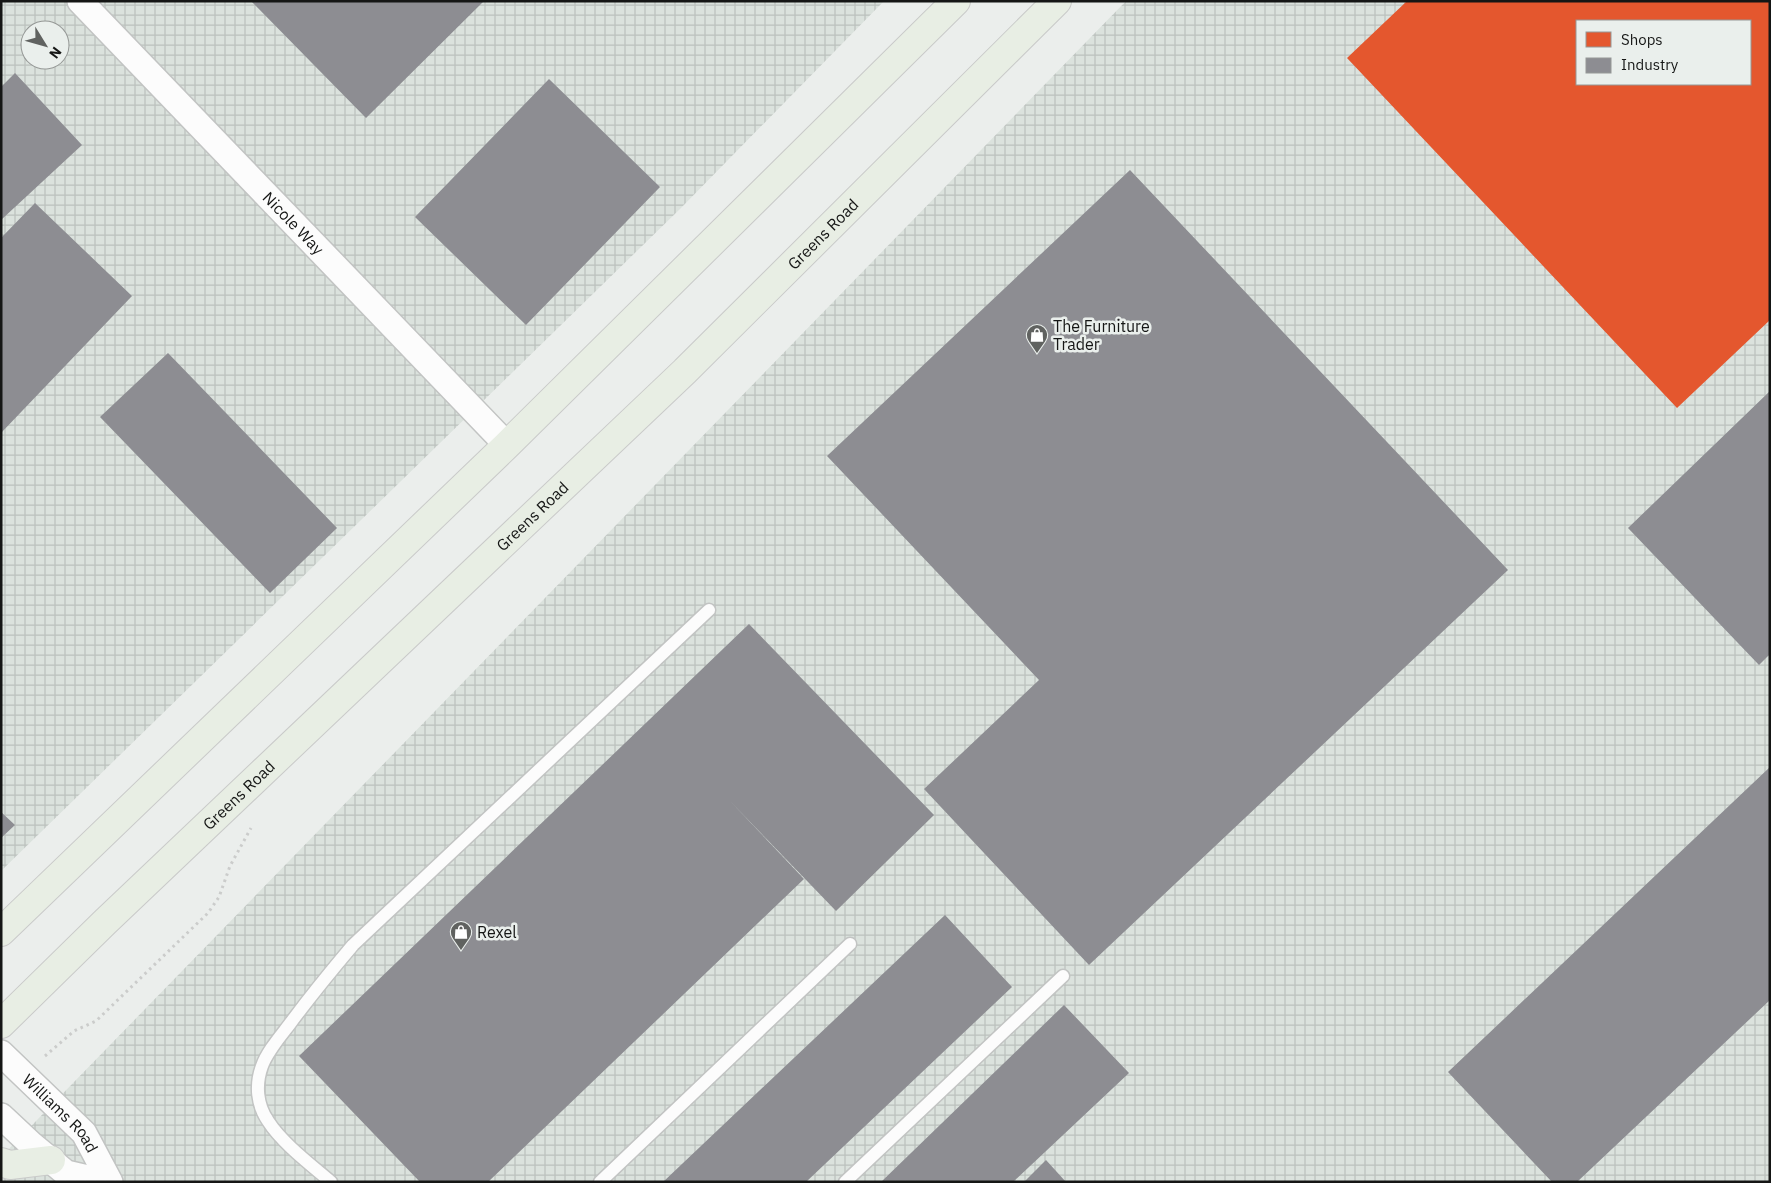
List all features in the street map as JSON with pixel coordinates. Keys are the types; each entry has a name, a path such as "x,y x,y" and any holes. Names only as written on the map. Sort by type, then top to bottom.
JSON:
{"main road":[{"path":"1,932 507,445 956,1"},
{"name":"Greens Road","path":"1,1024 105,922 685,370 1057,1"},
{"path":"1,1162 10,1165 51,1160"}],"street":[{"name":"Nicole Way","path":"80,1 507,445"},
{"name":"Williams Road","path":"1,1053 84,1133 110,1182"},
{"name":"Williams Road","path":"1,1116 66,1173 105,1182"}],"lane":[{"path":"331,1182 280,1135 268,1121 258,1099 258,1082 262,1065 276,1042 312,994 353,945 709,610"},
{"path":"600,1182 850,944"},
{"path":"845,1182 1063,976"}],"path":[{"path":"24,1076 74,1031 96,1021 208,913 219,898 230,866 256,822"}],"shaded area":[{"path":"1,1 884,1 680,209 1,871"},
{"path":"1126,1 1770,1 1770,1182 1,1182 1,1157"}],"building: Shops":[{"path":"1407,1 1770,1 1770,320 1677,408 1347,58"}],"building: Industry":[{"path":"251,1 484,1 366,118"},
{"path":"15,73 82,145 1,220 1,87"},
{"path":"549,79 660,187 526,325 415,217"},
{"path":"1130,170 1508,570 1089,965 924,789 1039,680 827,456"},
{"path":"35,203 132,296 1,433 1,238"},
{"path":"168,353 337,528 270,593 100,417"},
{"path":"1770,391 1770,654 1759,665 1628,528"},
{"path":"749,624 934,815 836,911 729,800 804,879 488,1182 420,1182 299,1056"},
{"path":"1770,767 1770,1000 1577,1182 1552,1182 1448,1072"},
{"path":"1,812 15,825 1,838"},
{"path":"945,915 1012,987 806,1182 663,1182"},
{"path":"1064,1005 1129,1073 1013,1182 881,1182"},
{"path":"1046,1160 1066,1182 1024,1182"}],"place":[{"name":"The Furniture Trader","path":"1037,354"},
{"name":"Rexel","path":"461,951"}]}
